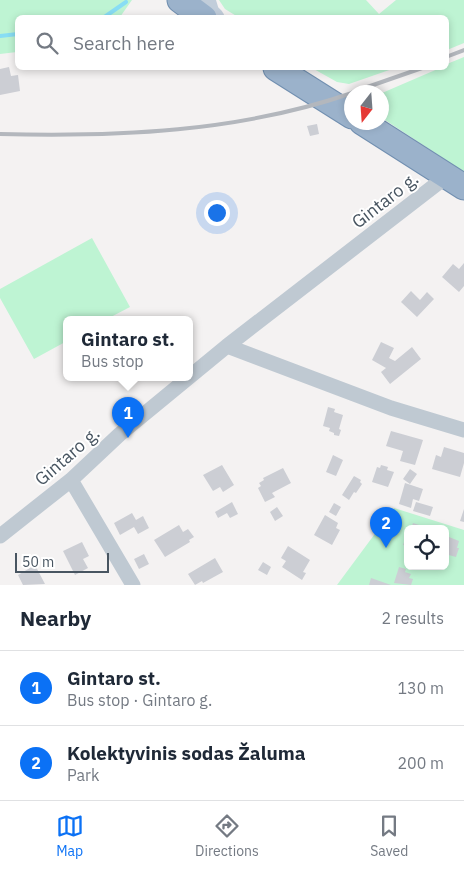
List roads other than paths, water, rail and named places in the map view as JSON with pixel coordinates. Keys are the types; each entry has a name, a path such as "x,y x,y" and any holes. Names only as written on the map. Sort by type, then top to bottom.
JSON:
{"highway":[{"path":"180,0 200,15"},
{"path":"279,70 344,111"},
{"path":"375,130 456,182"}],"main road":[{"path":"205,0 212,15"}],"street":[{"name":"Gintaro g.","path":"193,374 227,346 456,182"},
{"path":"227,346 392,408 464,430"},
{"name":"Gintaro g.","path":"0,536 71,480 120,434 184,381"},
{"path":"71,480 133,585"}],"waterway":[{"path":"107,15 126,2"},
{"path":"0,36 15,34"}],"railway":[{"path":"449,56 464,50"},
{"path":"373,85 416,70"},
{"path":"0,134 133,133 178,129 266,116 344,95"}],"place":[{"name":"Gintaro st.","path":"128,438"},
{"name":"Kolektyvinis sodas Žaluma","path":"386,548"}]}
